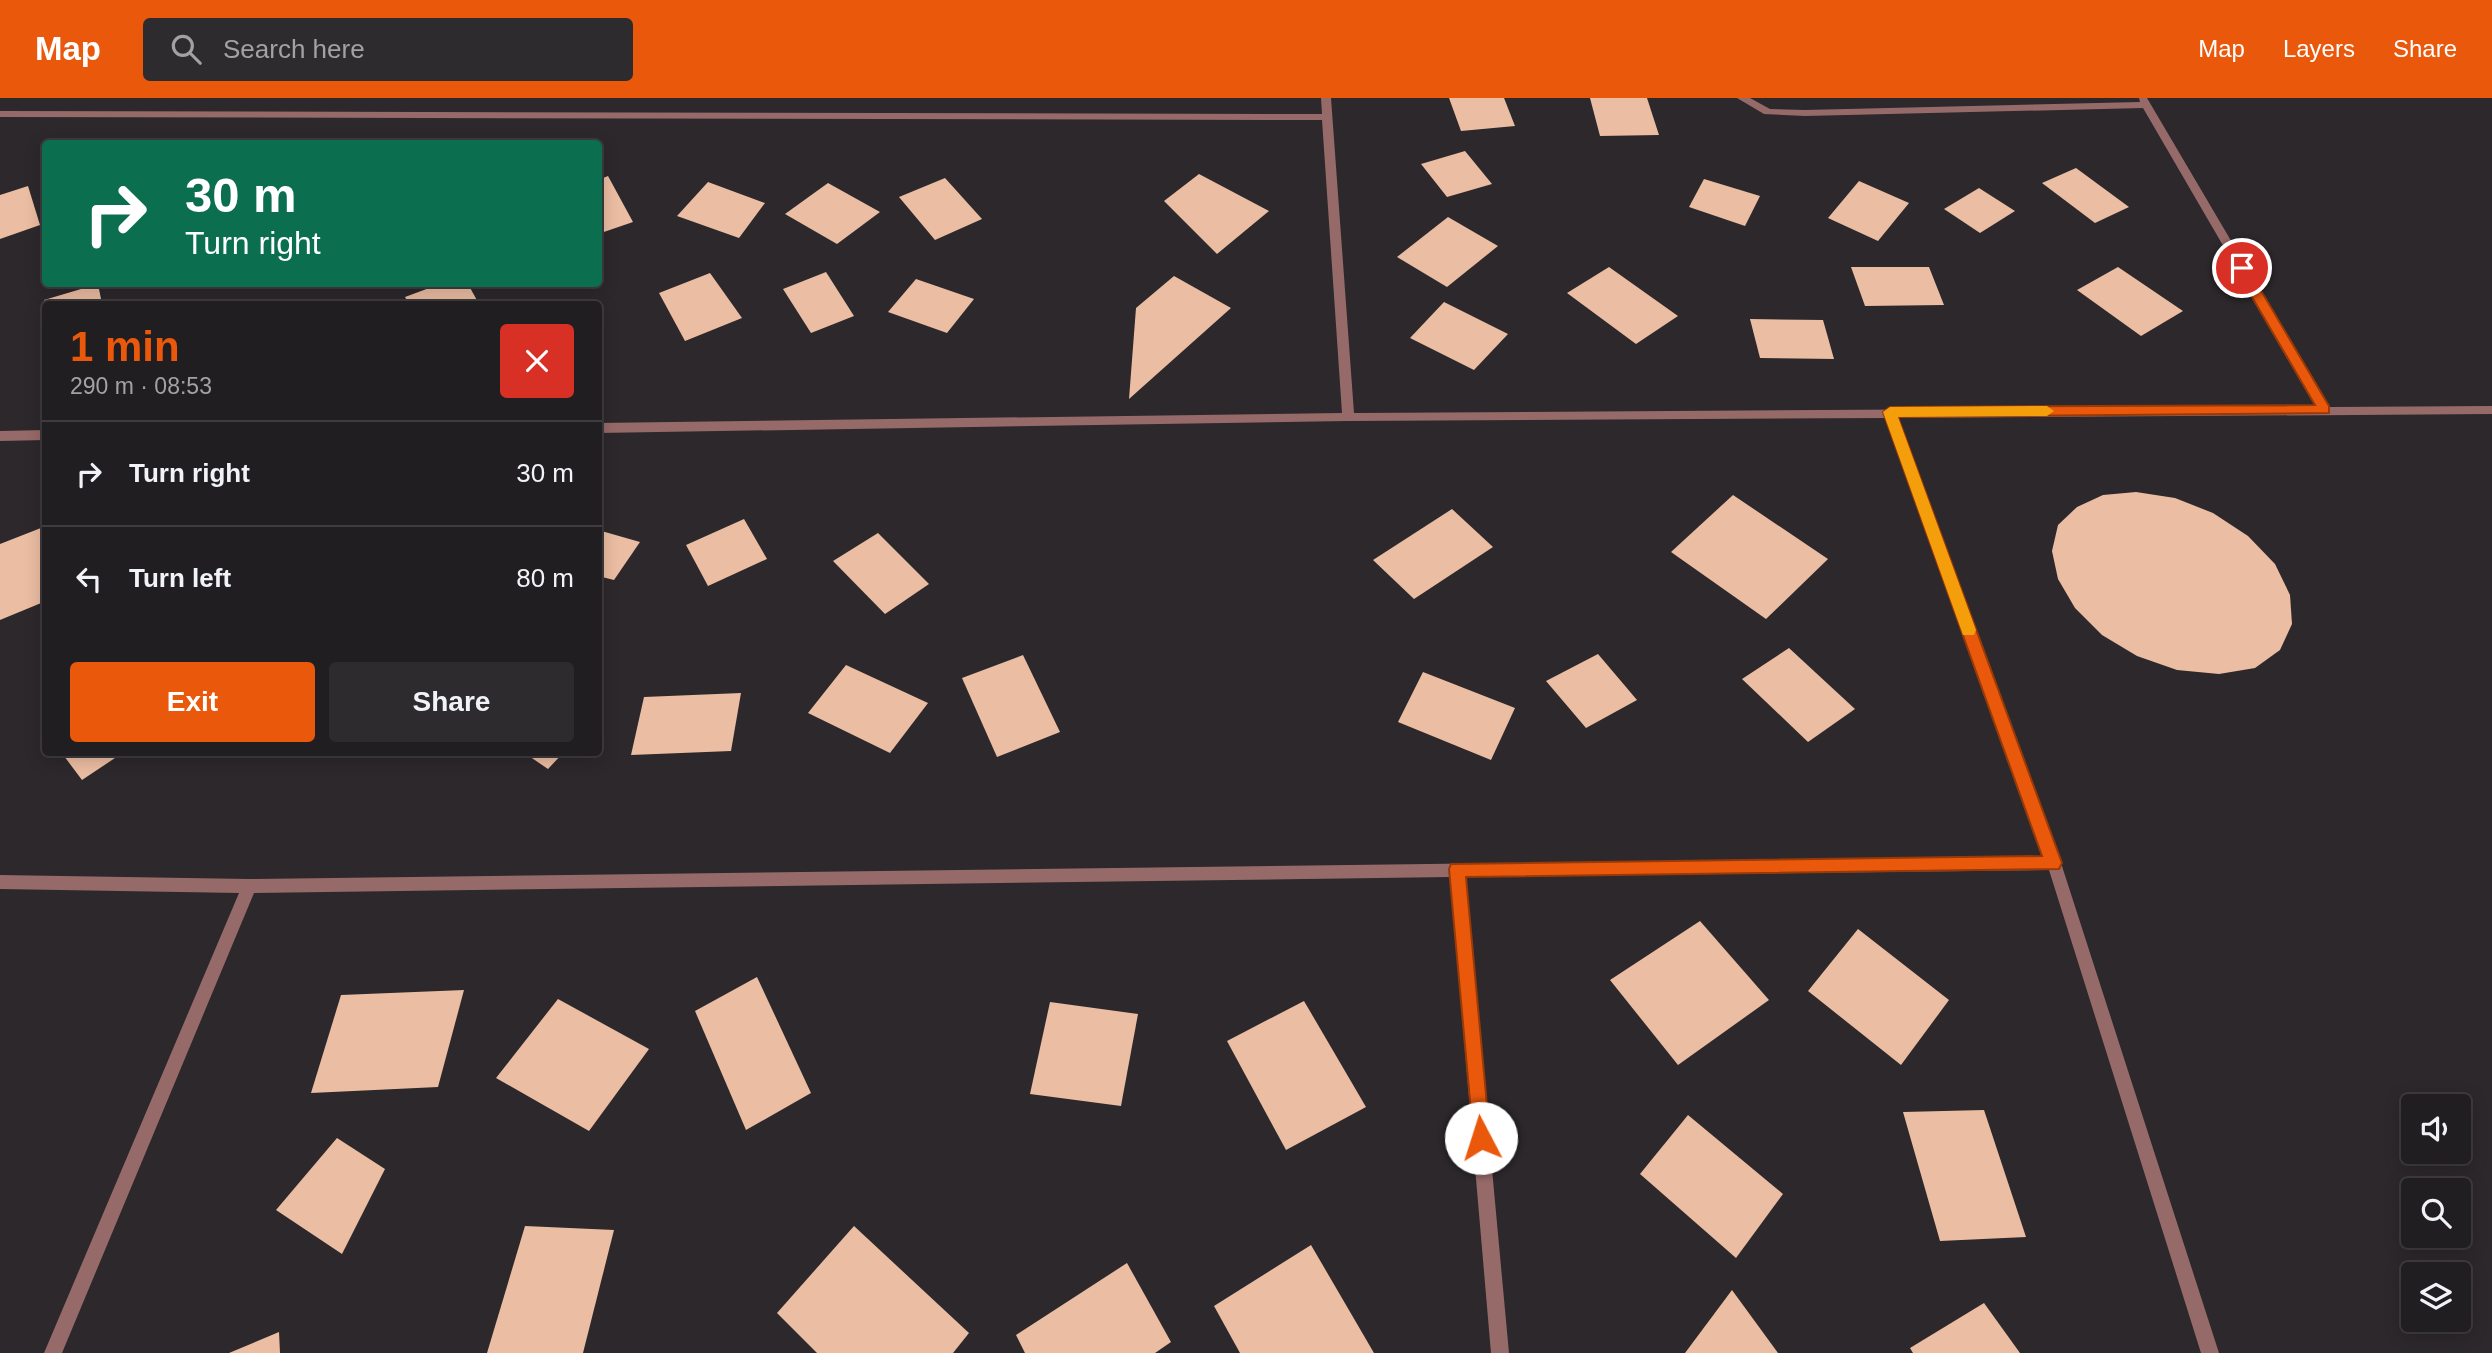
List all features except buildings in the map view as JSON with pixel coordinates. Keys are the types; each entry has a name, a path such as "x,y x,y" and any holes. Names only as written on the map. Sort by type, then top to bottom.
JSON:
{"street":[{"path":"1326,98 1348,417"},
{"path":"1742,98 1768,112 1805,113 2144,102 2324,410"},
{"path":"0,114 164,109 1327,117"},
{"path":"602,428 1348,417 2492,410"},
{"path":"1890,412 2053,863 2210,1353"},
{"path":"0,436 42,435"},
{"path":"0,882 249,886 2053,863"},
{"path":"1457,869 1500,1353"},
{"path":"53,1353 249,886"}],"slow traffic":[{"path":"1969,630 1890,412 2047,411"}],"route":[{"path":"1481,1138 1457,869 2053,863 1890,412 2324,410 2242,268"}]}
